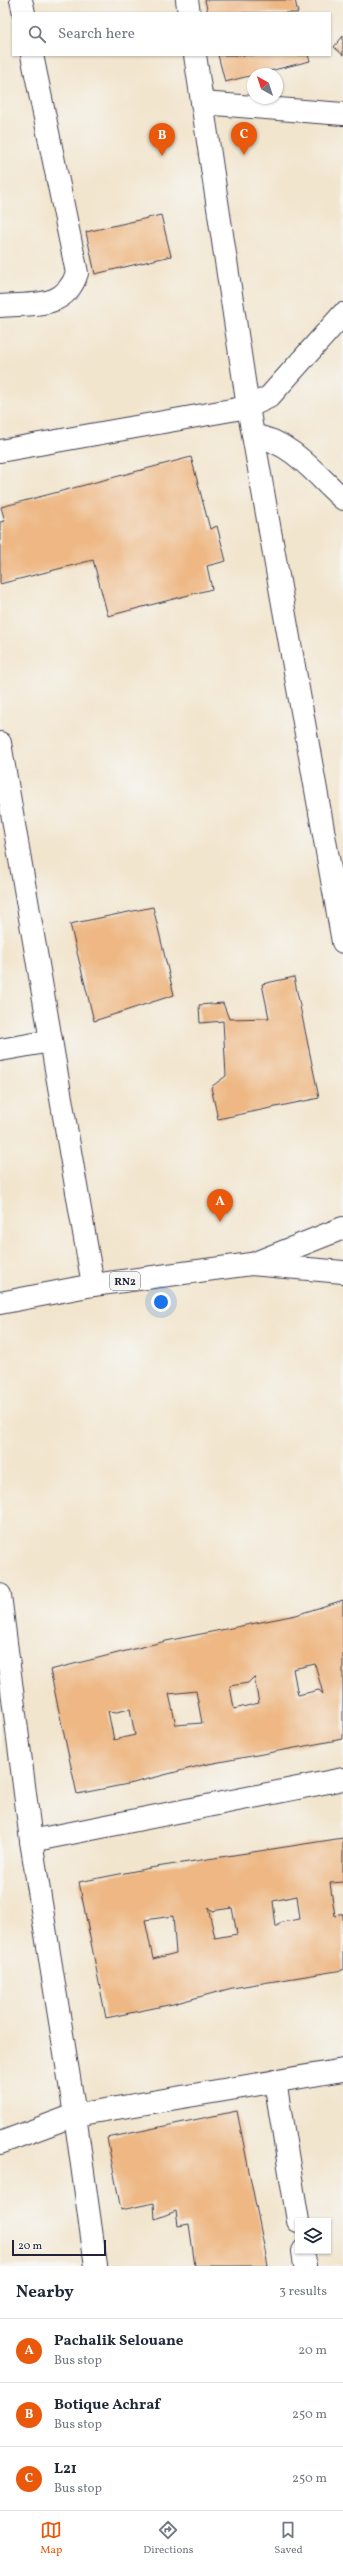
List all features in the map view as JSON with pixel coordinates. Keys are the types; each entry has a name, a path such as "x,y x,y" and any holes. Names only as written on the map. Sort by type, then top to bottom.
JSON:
{"main road":[{"path":"21,0 24,12"},
{"path":"187,0 189,12"},
{"path":"0,306 56,301 67,294 77,273 32,56"},
{"path":"195,56 248,407 343,942"},
{"path":"202,102 343,114"},
{"path":"0,451 248,407 269,398 343,314"},
{"path":"254,436 268,438 281,443 343,499"},
{"path":"0,743 93,1285"},
{"path":"0,1050 51,1041"},
{"name":"RN2","path":"251,1264 343,1228"},
{"name":"RN2","path":"0,1303 93,1285 251,1264 343,1272"},
{"path":"0,1595 31,1841 76,2115 96,2266"},
{"path":"31,1841 343,1779"},
{"path":"0,2143 76,2115 343,2070"},
{"path":"275,2081 298,2218"},
{"path":"303,2254 305,2266"}],"building":[{"path":"205,0 295,0 298,12 208,12"},
{"path":"343,36 343,55 334,47"},
{"path":"218,56 308,56 310,61 282,68 247,68 247,77 225,82"},
{"path":"161,215 171,256 95,274 86,232"},
{"path":"191,457 210,529 217,526 226,561 207,566 212,589 108,616 93,560 0,584 0,522 5,521 1,507"},
{"path":"153,907 174,995 94,1021 70,924"},
{"path":"294,977 319,1098 218,1119 211,1087 226,1076 223,1021 200,1023 199,1005 223,1003 229,1019 269,1018 262,984"},
{"path":"343,1600 343,1739 203,1765 133,1783 77,1794 50,1670 166,1641 296,1615","holes":["315,1664 323,1694 319,1690 298,1695 293,1669","254,1677 259,1703 234,1709 230,1686 248,1683","196,1691 202,1723 176,1725 169,1694","130,1709 135,1735 114,1740 108,1711 117,1712"]},
{"path":"343,1838 343,1882 330,1883 335,1916 343,1914 343,1970 232,1988 173,2004 106,2018 79,1882 150,1868","holes":["297,1896 300,1919 282,1922 276,1927 273,1901","208,1907 211,1911 232,1908 237,1934 215,1938","173,1916 176,1953 153,1959 145,1920"]},
{"path":"237,2111 268,2266 195,2266 189,2224 178,2226 176,2211 155,2219 154,2203 121,2210 107,2138"}],"place":[{"name":"L21","path":"244,155"},
{"name":"Botique Achraf","path":"162,156"},
{"name":"Pachalik Selouane","path":"220,1222"}]}
